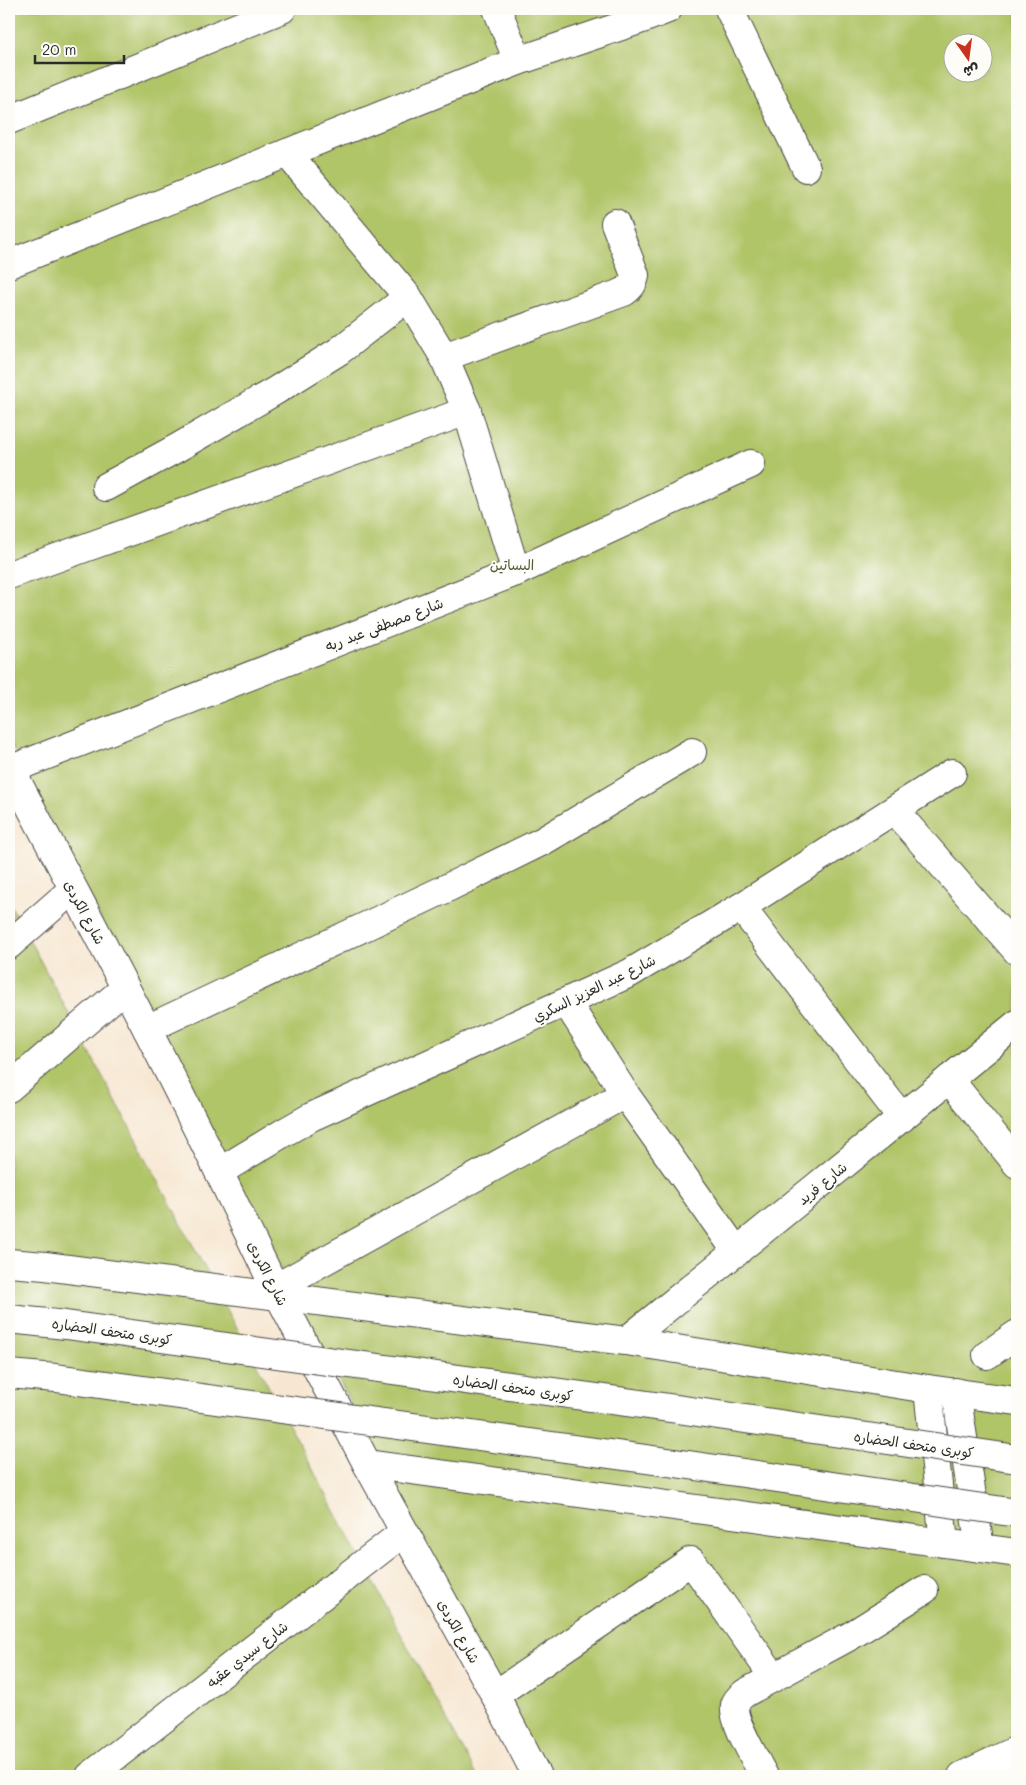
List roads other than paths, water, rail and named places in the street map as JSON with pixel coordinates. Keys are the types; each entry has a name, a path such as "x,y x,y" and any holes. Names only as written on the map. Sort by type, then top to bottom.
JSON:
{"main road":[{"path":"9,120 282,9"},
{"path":"497,9 518,61"},
{"path":"9,264 518,61 668,9"},
{"path":"729,9 806,168"},
{"path":"287,153 408,297 444,358 467,411 516,572"},
{"path":"444,358 624,292 631,287 636,275 615,223"},
{"path":"106,486 177,448 339,351 408,297"},
{"path":"9,575 467,411"},
{"name":"شارع مصطفى عبد ربه","path":"9,768 516,572 751,464"},
{"path":"147,1029 543,841 692,752"},
{"name":"شارع الكردى","path":"9,768 147,1029 277,1292 367,1464 495,1695 537,1776"},
{"name":"شارع عبد العزيز السكري","path":"219,1172 311,1117 630,973 741,907 952,773"},
{"path":"895,810 1017,951"},
{"path":"9,945 73,889"},
{"path":"741,907 902,1118"},
{"path":"9,1088 125,988"},
{"path":"567,1003 625,1094 737,1252"},
{"name":"شارع فريد","path":"626,1342 1017,1024"},
{"path":"949,1079 1017,1164"},
{"path":"277,1292 625,1094"},
{"path":"9,1263 277,1292 626,1342 928,1389 1017,1400"},
{"name":"كوبرى متحف الحضاره","path":"9,1319 66,1324 1017,1459"},
{"path":"988,1355 1017,1334"},
{"path":"9,1374 56,1378 675,1463 1017,1513"},
{"path":"928,1389 944,1543"},
{"path":"956,1392 980,1548"},
{"path":"367,1464 1017,1553"},
{"name":"شارع سيدي عقبه","path":"90,1776 404,1532"},
{"path":"495,1695 691,1561 774,1677"},
{"path":"764,1776 736,1720 734,1706 745,1693 852,1635 924,1590"},
{"path":"962,1776 1017,1750"}],"park label":[{"name":"البساتين","path":"512,564"}]}
